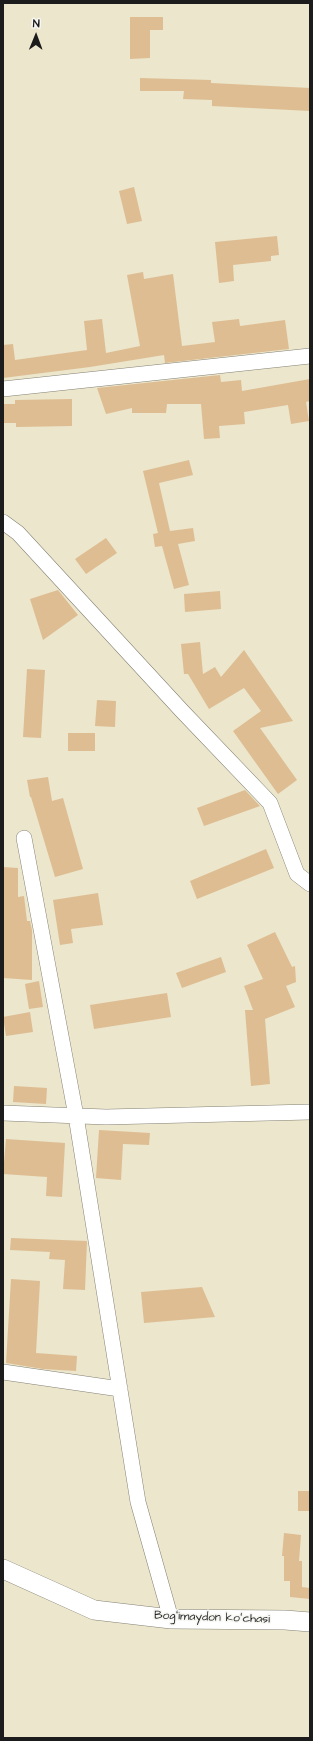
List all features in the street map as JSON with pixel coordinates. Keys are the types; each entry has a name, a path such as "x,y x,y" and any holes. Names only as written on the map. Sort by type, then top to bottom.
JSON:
{"main road":[{"name":"Bogʻimaydon koʻchasi","path":"3,1569 94,1610 171,1619 285,1620 310,1622"}],"street":[{"path":"3,388 310,356"},
{"path":"3,522 18,534 182,711 270,803 297,874 310,884"},
{"path":"24,838 76,1116 138,1502 171,1619"},
{"path":"3,1113 106,1117 310,1112"},
{"path":"3,1372 120,1390"}],"building":[{"path":"130,17 163,17 163,30 150,30 150,58 130,59"},
{"path":"140,78 211,80 211,83 310,88 310,111 212,106 212,100 183,99 184,91 140,91"},
{"path":"134,187 142,221 127,224 119,191"},
{"path":"277,236 279,255 271,256 271,261 233,265 234,281 219,283 215,242"},
{"path":"143,272 144,279 173,274 182,346 215,342 212,322 239,319 240,326 285,320 289,349 165,363 164,355 90,367 3,378 3,345 13,344 15,360 87,350 84,321 102,319 106,353 140,346 127,275"},
{"path":"220,375 221,382 241,380 242,391 310,379 310,401 306,402 309,421 291,424 288,405 244,412 245,424 219,426 220,438 204,439 201,404 167,404 166,413 132,413 132,408 106,414 97,388"},
{"path":"72,399 72,426 16,427 16,423 3,423 3,404 15,404 15,400"},
{"path":"189,460 193,475 159,483 170,531 193,528 195,541 178,544 189,585 174,589 162,546 155,547 153,534 158,533 143,471"},
{"path":"106,538 117,553 86,574 75,559"},
{"path":"58,590 78,615 43,640 30,599"},
{"path":"220,591 221,609 185,612 184,594"},
{"path":"200,642 203,674 215,667 221,677 244,650 293,721 260,728 297,780 278,794 233,731 261,711 244,688 209,709 188,674 184,674 181,644"},
{"path":"27,669 45,670 41,738 23,737"},
{"path":"97,700 116,701 115,727 95,726"},
{"path":"68,733 95,733 95,751 68,751"},
{"path":"48,777 52,801 63,798 83,869 55,877 30,797 27,780"},
{"path":"245,790 260,806 204,826 197,808"},
{"path":"266,849 274,868 197,899 190,881"},
{"path":"3,867 18,868 18,897 24,896 27,921 30,921 32,930 32,980 3,978"},
{"path":"98,893 103,925 71,929 73,943 60,945 53,900"},
{"path":"275,932 292,967 295,966 296,982 286,986 295,1007 265,1019 270,1084 251,1086 245,1010 253,1010 244,986 263,979 247,945"},
{"path":"221,957 226,972 182,988 176,973"},
{"path":"39,981 43,1007 29,1009 25,984"},
{"path":"167,993 171,1017 94,1029 90,1005"},
{"path":"30,1012 33,1032 6,1036 3,1017"},
{"path":"14,1086 47,1088 46,1104 13,1102"},
{"path":"99,1130 150,1133 149,1145 123,1144 121,1180 96,1178"},
{"path":"6,1139 65,1143 62,1197 46,1196 47,1177 3,1174"},
{"path":"11,1238 87,1241 85,1290 63,1289 65,1260 49,1259 50,1252 10,1250"},
{"path":"11,1279 40,1281 36,1353 77,1356 76,1371 43,1369 6,1363"},
{"path":"202,1287 215,1317 144,1323 141,1292"},
{"path":"298,1491 310,1491 310,1511 298,1511"},
{"path":"284,1533 301,1535 299,1561 302,1561 302,1587 310,1588 310,1599 290,1597 290,1581 284,1581 284,1556 282,1556"}]}
